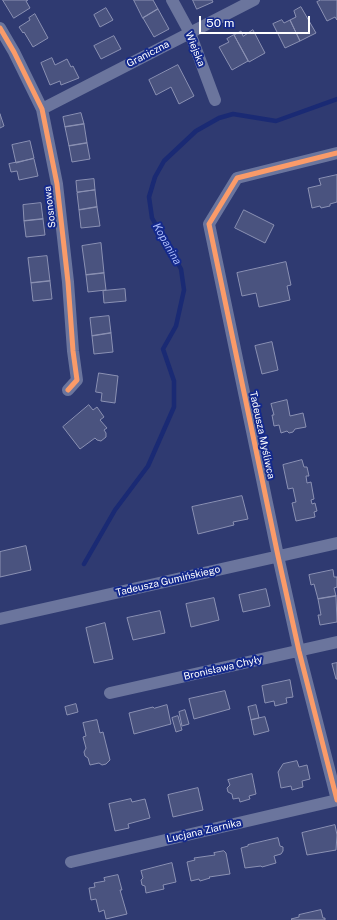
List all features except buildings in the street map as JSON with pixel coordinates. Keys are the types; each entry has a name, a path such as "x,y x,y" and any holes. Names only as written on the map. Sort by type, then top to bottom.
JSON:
{"street":[{"name":"Wiejska","path":"172,0 190,33 215,100"},
{"name":"Graniczna","path":"42,109 254,0"},
{"name":"Sosnowa","path":"0,28 14,52 42,109 57,184 77,380 68,390"},
{"name":"Tadeusza Myśliwca","path":"337,153 237,178 209,224 299,651 337,800"},
{"name":"Tadeusza Gumińskiego","path":"0,618 337,543"},
{"name":"Bronisława Chyły","path":"110,693 337,642"},
{"name":"Lucjana Ziarnika","path":"71,862 337,800"}],"waterway":[{"name":"Kopanina","path":"84,564 115,510 148,466 174,407 174,381 163,349 176,326 184,290 181,269 152,218 149,197 155,177 164,161 196,131 219,118 233,114 276,121 337,99"}],"cycle path":[{"path":"0,28 14,52 42,109 57,184 77,380 68,390"},
{"path":"337,153 237,178 209,224 299,651 337,800"}]}
